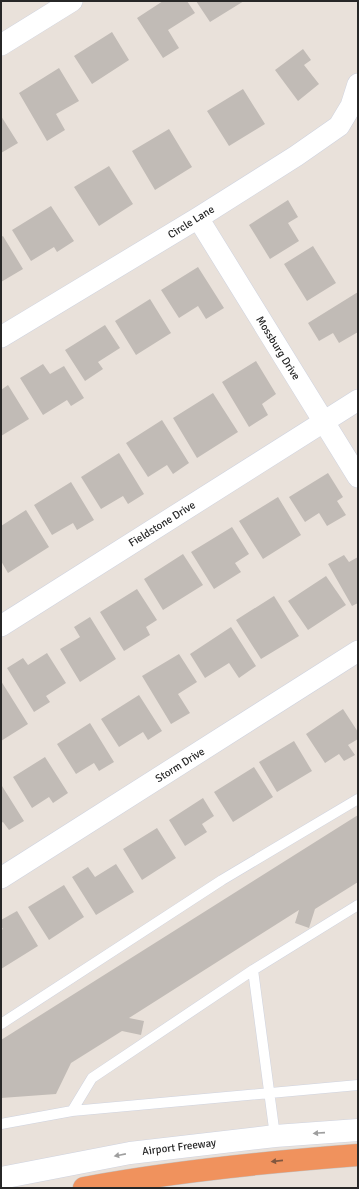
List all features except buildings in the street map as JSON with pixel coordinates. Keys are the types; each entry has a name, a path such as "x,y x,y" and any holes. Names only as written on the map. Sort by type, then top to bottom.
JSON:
{"highway":[{"path":"84,1188 180,1172 292,1160 358,1155"}],"main road":[{"name":"Airport Freeway","path":"1,1178 130,1153 275,1136 358,1130"}],"street":[{"path":"1,46 72,1"},
{"name":"Circle Lane","path":"1,338 198,218 296,156 338,126 351,106 358,84"},
{"name":"Mossburg Drive","path":"198,218 358,477"},
{"name":"Fieldstone Drive","path":"1,626 358,400"},
{"name":"Storm Drive","path":"1,878 358,651"}],"lane":[{"path":"1,1024 222,880 358,799"},
{"path":"72,1111 92,1078 253,970 358,905"},
{"path":"253,970 275,1136"},
{"path":"1,1124 72,1111 358,1085"}]}
